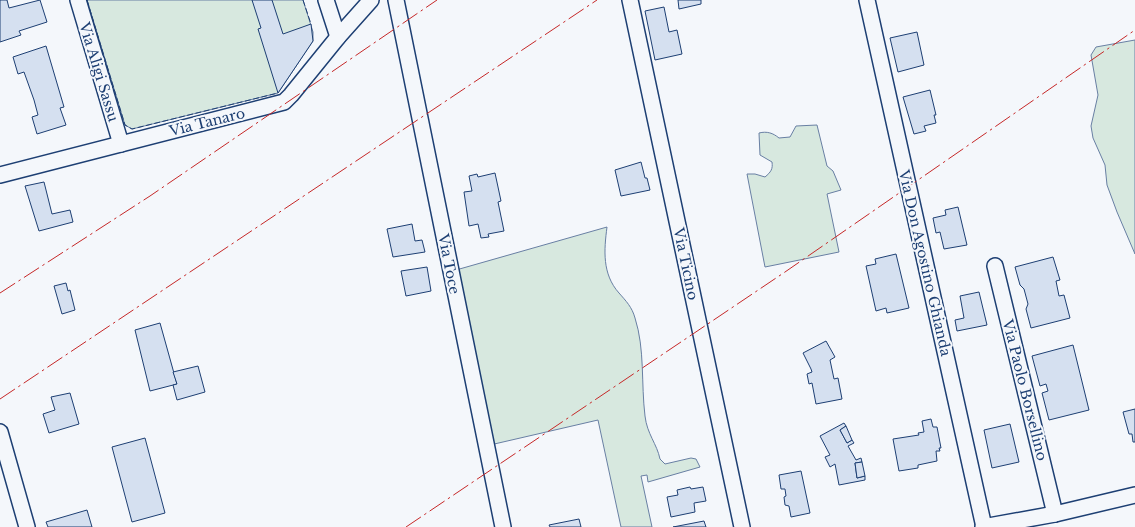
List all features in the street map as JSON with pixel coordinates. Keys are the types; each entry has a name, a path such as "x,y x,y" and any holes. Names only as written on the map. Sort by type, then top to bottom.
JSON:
{"street":[{"name":"Via Aligi Sassu","path":"78,0 121,144"},
{"path":"326,0 338,37"},
{"name":"Via Tanaro","path":"0,175 284,102 292,96 338,37 371,0"},
{"name":"Via Toce","path":"396,0 503,527"},
{"name":"Via Ticino","path":"630,0 742,527"},
{"name":"Via Don Agostino Ghianda","path":"867,0 984,527"},
{"name":"Via Paolo Borsellino","path":"994,266 1055,514"},
{"path":"0,432 27,527"},
{"path":"984,527 1055,514 1135,495"}],"shaded area":[{"path":"87,0 303,0 313,32 313,41 278,93 132,129 125,125"},
{"path":"1135,40 1135,254 1107,185 1105,165 1093,138 1091,126 1098,95 1091,55 1096,47"},
{"path":"817,125 827,166 833,171 841,190 827,194 839,252 765,267 747,174 765,177 772,169 772,162 760,155 759,133 770,133 779,138 790,137 796,126"},
{"path":"607,227 605,253 607,270 613,286 629,304 638,330 642,354 645,416 650,434 660,459 665,464 691,458 696,459 700,467 648,482 647,475 641,476 652,527 621,527 598,420 490,445 456,270"}],"building":[{"path":"0,0 7,0 9,8 40,0 47,22 19,31 21,35 0,42"},
{"path":"252,0 272,0 283,34 311,24 313,41 278,93 258,29 261,28"},
{"path":"678,0 701,0 701,4 679,9"},
{"path":"664,7 669,32 677,30 682,54 655,60 645,11"},
{"path":"917,32 924,65 898,72 890,38"},
{"path":"46,46 64,107 60,108 66,125 37,134 32,117 38,115 34,100 24,72 18,74 13,57"},
{"path":"930,90 936,123 924,126 926,131 914,134 903,97"},
{"path":"641,162 650,190 621,196 615,170"},
{"path":"495,173 501,201 498,202 504,231 488,234 489,237 481,238 478,224 469,226 464,192 472,191 469,176 477,174 478,177"},
{"path":"44,182 52,214 70,210 73,222 39,231 25,186"},
{"path":"958,207 967,245 944,249 940,232 936,233 933,218 946,215 945,210"},
{"path":"412,224 415,241 422,240 425,252 393,257 387,229"},
{"path":"896,254 909,308 887,313 886,308 876,311 866,266 876,264 875,259"},
{"path":"1053,257 1060,280 1056,281 1059,296 1064,295 1070,318 1031,328 1026,309 1028,304 1015,267"},
{"path":"427,267 431,291 406,296 401,271"},
{"path":"66,283 68,291 70,290 75,310 62,314 54,286"},
{"path":"979,292 987,325 957,331 955,320 964,318 960,296"},
{"path":"160,323 177,384 150,391 135,330"},
{"path":"826,341 835,357 830,360 834,379 838,378 842,399 816,404 812,383 809,384 807,374 812,372 803,353"},
{"path":"1073,345 1089,410 1049,420 1042,393 1048,391 1046,384 1040,386 1032,356"},
{"path":"198,366 205,392 177,400 173,385 177,384 173,372"},
{"path":"70,393 79,424 49,433 43,414 55,410 51,397"},
{"path":"1135,409 1135,442 1133,442 1132,434 1129,434 1123,412"},
{"path":"931,419 933,427 937,427 941,448 939,448 940,451 936,451 937,461 918,465 918,468 899,471 893,439 919,435 918,433 924,432 922,421"},
{"path":"844,423 846,426 840,430 847,443 852,440 854,443 848,446 856,460 861,458 862,462 855,463 857,478 865,476 865,480 839,485 835,464 830,467 825,457 830,455 820,436"},
{"path":"1010,424 1019,462 992,468 984,430"},
{"path":"846,426 852,440 847,443 840,430"},
{"path":"145,438 165,513 132,522 112,447"},
{"path":"862,462 865,476 857,478 855,463"},
{"path":"801,471 810,513 791,517 789,506 785,505 785,489 781,489 779,475"},
{"path":"690,487 691,489 703,487 706,501 694,503 695,512 671,517 667,497 678,495 677,490"},
{"path":"87,510 92,527 48,527 46,522"},
{"path":"579,519 581,527 550,527 549,525"},
{"path":"704,521 706,527 673,527"}],"fence":[{"path":"87,0 125,125 132,129 278,93"},
{"path":"303,0 311,24"}],"power":[{"path":"0,293 150,196 437,0"},
{"path":"0,399 597,0"},
{"path":"406,527 785,272 1135,30"}]}
